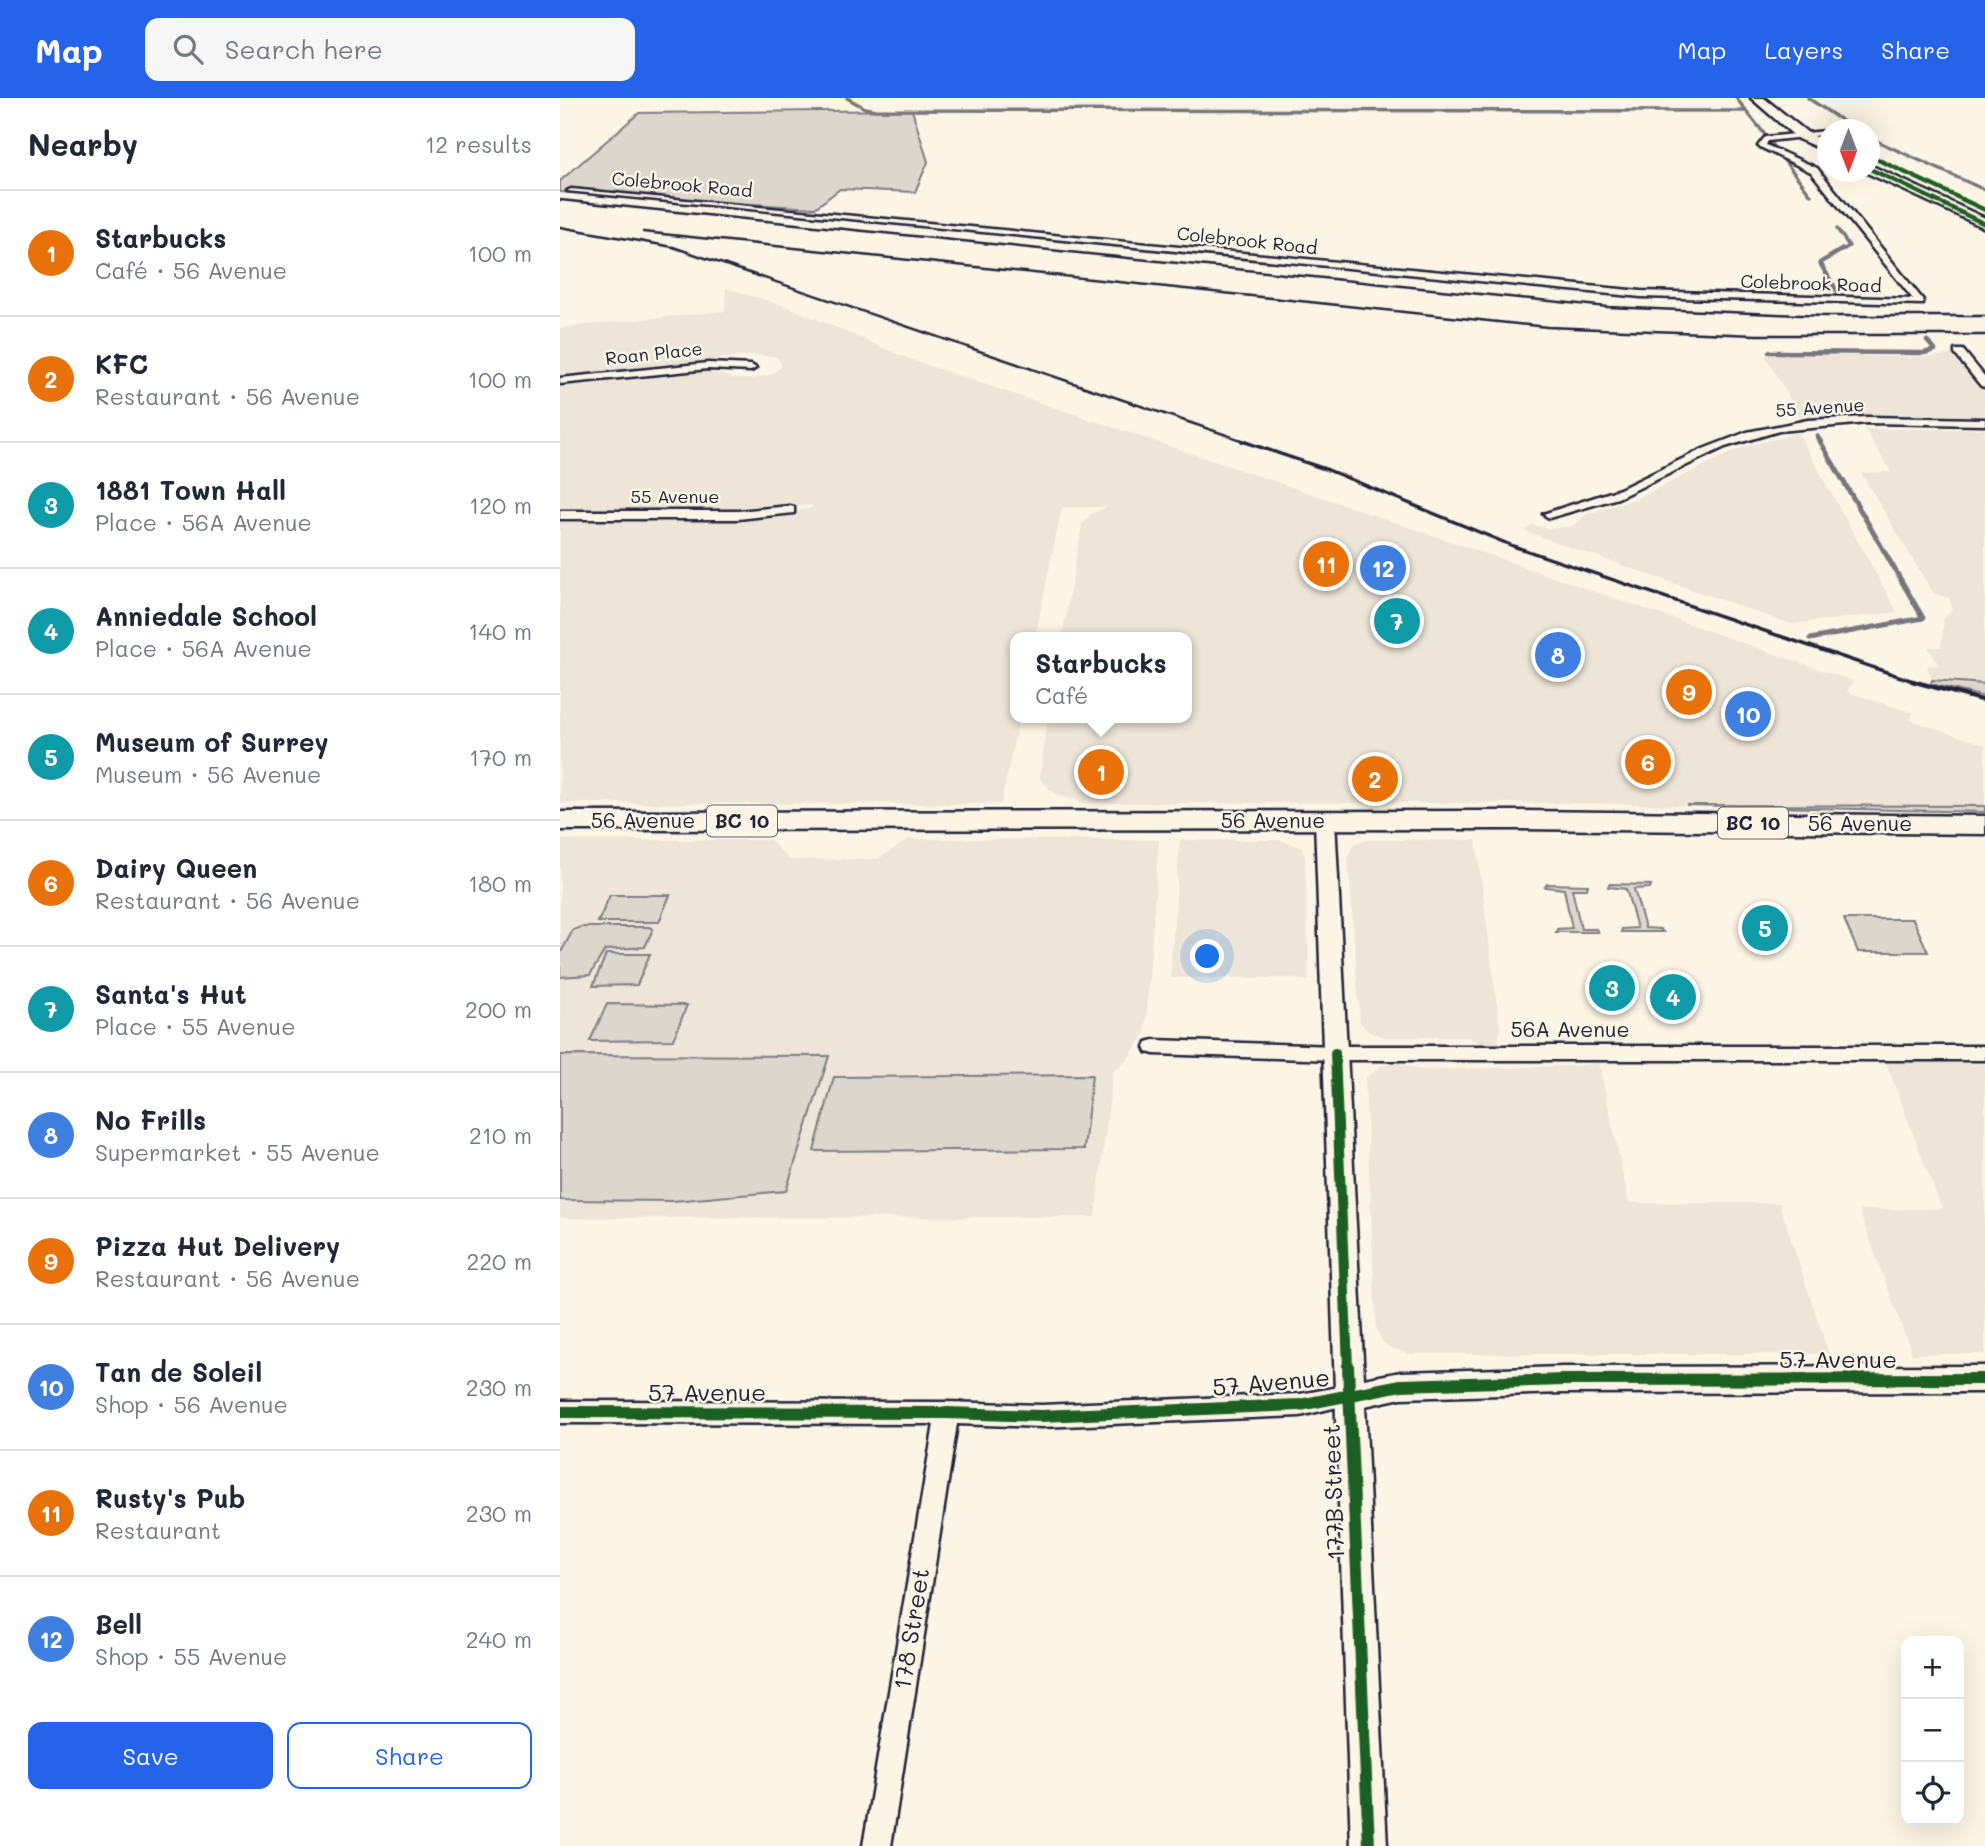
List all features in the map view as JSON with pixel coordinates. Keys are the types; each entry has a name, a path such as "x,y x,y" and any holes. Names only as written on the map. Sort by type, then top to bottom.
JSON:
{"highway":[{"path":"1757,98 1803,136 1817,143"},
{"path":"1775,98 1817,129"},
{"path":"1773,138 1779,124 1777,115"},
{"path":"1880,161 1985,210"},
{"path":"1880,174 1985,224"},
{"name":"56 Avenue","path":"560,821 1325,820 1985,825"}],"street":[{"path":"1773,138 1817,135"},
{"name":"Colebrook Road","path":"571,191 1632,293 1920,302 1814,170 1762,146 1765,139 1773,138"},
{"path":"1959,352 1985,384"},
{"name":"Roan Place","path":"560,381 708,366 751,368"},
{"name":"55 Avenue","path":"1549,514 1598,502 1635,488 1726,441 1754,433 1794,425 1841,422 1985,422"},
{"name":"55 Avenue","path":"560,515 738,515 790,510"},
{"name":"177B Street","path":"1325,820 1368,1846"},
{"name":"56A Avenue","path":"1154,1047 1335,1053 1985,1053"},
{"name":"57 Avenue","path":"560,1412 947,1413 1041,1416 1300,1405 1401,1385 1563,1380 1985,1379"},
{"name":"178 Street","path":"877,1846 947,1413"}],"shaded area":[{"path":"912,110 928,162 915,192 840,189 815,208 560,192 560,181 639,113"},
{"path":"726,288 788,307 909,359 1345,505 1853,681 1847,692 1914,713 1910,720 1985,745 1985,812 1585,803 1086,803 1061,796 1050,790 1040,778 1047,723 1192,723 1192,632 1063,632 1082,525 1090,515 1107,507 1062,507 1036,632 1010,632 1010,723 1018,723 1001,804 560,803 560,522 711,522 774,516 812,508 813,505 727,509 560,509 560,385 689,371 713,372 734,379 753,379 772,374 782,366 778,358 753,355 560,378 560,328 725,311"},
{"path":"1955,353 1985,390 1985,417 1802,420 1765,355 1934,357"},
{"path":"1865,429 1985,429 1985,684 1932,680 1927,666 1939,665 1928,647 1941,647 1944,619 1952,609 1949,598 1933,593 1861,473 1891,472"},
{"path":"1798,433 1897,612 1791,624 1524,531 1532,525 1550,529 1572,526 1587,514 1638,498 1743,447"},
{"path":"1932,680 1985,684 1985,697 1931,684"},
{"path":"1686,805 1985,806 1985,812"},
{"path":"909,839 1159,840 1145,1034 1127,1060 1113,1071 1095,1217 560,1218 560,840 770,840 789,860 878,859"},
{"path":"1180,840 1280,840 1301,847 1305,856 1309,981 1292,978 1170,978"},
{"path":"1369,840 1476,840 1500,1029 1498,1044 1483,1044 1468,1037 1384,1037 1369,1032 1360,1022 1348,857 1354,844"},
{"path":"1547,884 1588,885 1587,889 1572,889 1581,929 1596,929 1598,932 1556,932 1557,929 1572,928 1564,889 1545,887"},
{"path":"1609,884 1651,885 1650,888 1634,889 1645,928 1660,929 1663,932 1621,932 1622,929 1637,928 1626,889 1608,887"},
{"path":"610,895 670,895 659,922 598,922"},
{"path":"1844,919 1913,919 1928,952 1858,952"},
{"path":"581,927 653,929 645,947 605,950 590,975 560,977 560,954 573,930"},
{"path":"606,954 650,954 637,985 593,986"},
{"path":"607,1004 687,1005 673,1040 590,1041"},
{"path":"560,1055 829,1056 786,1191 673,1201 560,1200"},
{"path":"1885,1060 1985,1064 1985,1354 1912,1354 1859,1210 1942,1209"},
{"path":"1398,1063 1421,1070 1577,1066 1599,1063 1629,1203 1779,1203 1829,1354 1410,1354 1389,1347 1382,1341 1376,1327 1365,1079 1381,1066"},
{"path":"1092,1075 1084,1149 814,1151 834,1077"}],"waterway":[{"path":"847,98 865,108 876,110 1746,111"},
{"path":"1736,98 1766,136"},
{"path":"1808,98 1840,119"},
{"path":"1769,141 1777,152"},
{"path":"1880,143 1985,190"},
{"path":"1783,159 1811,195"},
{"path":"1837,229 1849,246 1841,251"},
{"path":"1837,291 1820,263 1843,249"},
{"path":"1769,352 1924,353 1935,350 1927,341"},
{"path":"1817,436 1821,442"},
{"path":"1810,639 1923,618 1820,441"}],"railway":[{"path":"560,200 1608,307 1825,316 1985,316"},
{"path":"560,227 673,247 1247,442"},
{"path":"643,232 1547,327 1756,335 1985,335"},
{"path":"1242,441 1328,470 1513,546 1918,683"},
{"path":"1912,681 1918,683"},
{"path":"1918,683 1985,701"}],"cycle path":[{"path":"1880,161 1985,210"},
{"path":"1880,174 1985,224"},
{"path":"1335,1053 1369,1846"},
{"path":"560,1412 947,1413 1041,1416 1300,1405 1401,1385 1563,1380 1985,1379"}],"place":[{"name":"Rusty's Pub","path":"1326,564"},
{"name":"Bell","path":"1383,568"},
{"name":"Santa's Hut","path":"1397,621"},
{"name":"No Frills","path":"1558,655"},
{"name":"Pizza Hut Delivery","path":"1689,692"},
{"name":"Tan de Soleil","path":"1748,714"},
{"name":"Dairy Queen","path":"1648,762"},
{"name":"Starbucks","path":"1101,772"},
{"name":"KFC","path":"1375,779"},
{"name":"Museum of Surrey","path":"1765,928"},
{"name":"1881 Town Hall","path":"1612,988"},
{"name":"Anniedale School","path":"1673,997"}]}
